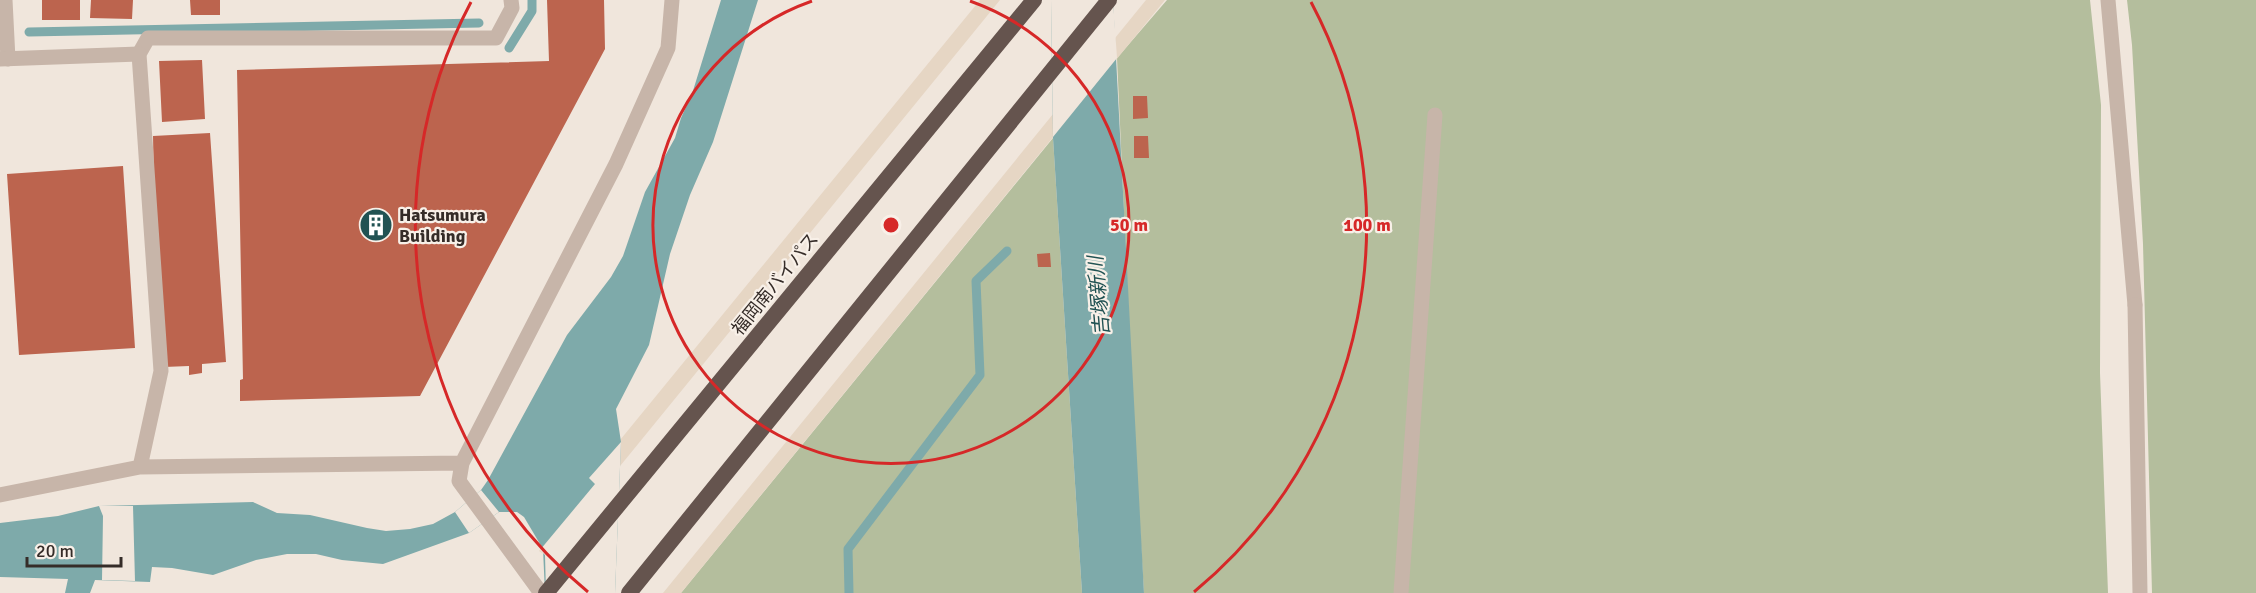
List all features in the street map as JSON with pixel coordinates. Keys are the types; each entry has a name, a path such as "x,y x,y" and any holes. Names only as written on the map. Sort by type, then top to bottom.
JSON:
{"highway":[{"path":"629,593 1109,0"},
{"name":"福岡南バイパス","path":"546,593 1032,2"}],"street":[{"path":"5,0 4,59 139,54"},
{"path":"140,467 161,371 139,54 148,38 496,38 512,8 511,0"},
{"path":"541,593 459,482 462,463 616,164 668,48 672,0"},
{"path":"2108,0 2135,305 2139,593"},
{"path":"1401,593 1436,115"},
{"path":"0,495 140,467 462,463"}],"green space":[{"path":"1167,0 2090,0 2101,105 2100,373 2108,593 1144,593 1134,433 1117,58"},
{"path":"2127,0 2256,0 2256,593 2152,593 2143,244 2132,45"},
{"path":"1053,138 1082,593 681,593"}],"shaded area":[{"path":"980,0 1000,0 550,552 545,555 539,551 595,484 589,478"},
{"path":"1146,0 1165,0 681,593 663,593"}],"water":[{"path":"721,0 758,0 713,142 690,195 670,254 649,345 616,409 621,442 615,593 545,593 543,549 524,517 517,512 499,512 469,533 383,564 342,560 316,554 287,554 256,560 213,575 152,567 150,582 95,580 90,593 65,593 68,579 0,577 0,523 58,516 99,506 253,502 277,513 310,515 386,531 433,524 455,512 481,490 488,480 567,335 611,277 623,256 645,192 675,138 692,94"},
{"name":"吉塚新川","path":"1051,0 1113,0 1144,593 1082,593 1053,138"}],"pier":[{"path":"1051,0 1113,0 1117,58 1053,137"},
{"path":"621,442 615,593 546,593 545,555 540,550 595,484 589,478"},
{"path":"481,490 499,512 469,533 455,512"},
{"path":"99,506 133,506 135,581 102,580 103,516"}],"building":[{"path":"42,0 80,0 80,20 42,20"},
{"path":"91,0 133,0 132,19 90,18"},
{"path":"190,0 220,0 220,15 191,15"},
{"name":"Hatsumura Building","path":"547,0 604,0 605,49 420,396 240,401 240,380 243,379 237,70 549,61"},
{"path":"202,60 205,119 162,122 159,61"},
{"path":"1133,96 1147,96 1148,118 1133,119"},
{"path":"210,133 226,362 202,364 202,373 189,375 189,366 164,367 155,238 153,136"},
{"path":"1134,136 1148,136 1149,158 1134,158"},
{"path":"123,166 135,348 19,355 7,174"},
{"path":"1050,253 1051,267 1038,267 1037,254"}],"waterway":[{"path":"509,48 532,11 532,0"},
{"path":"29,32 479,23"},
{"path":"849,593 848,549 980,375 976,281 1007,251"}],"place":[{"name":"Hatsumura Building","path":"376,225"}]}
